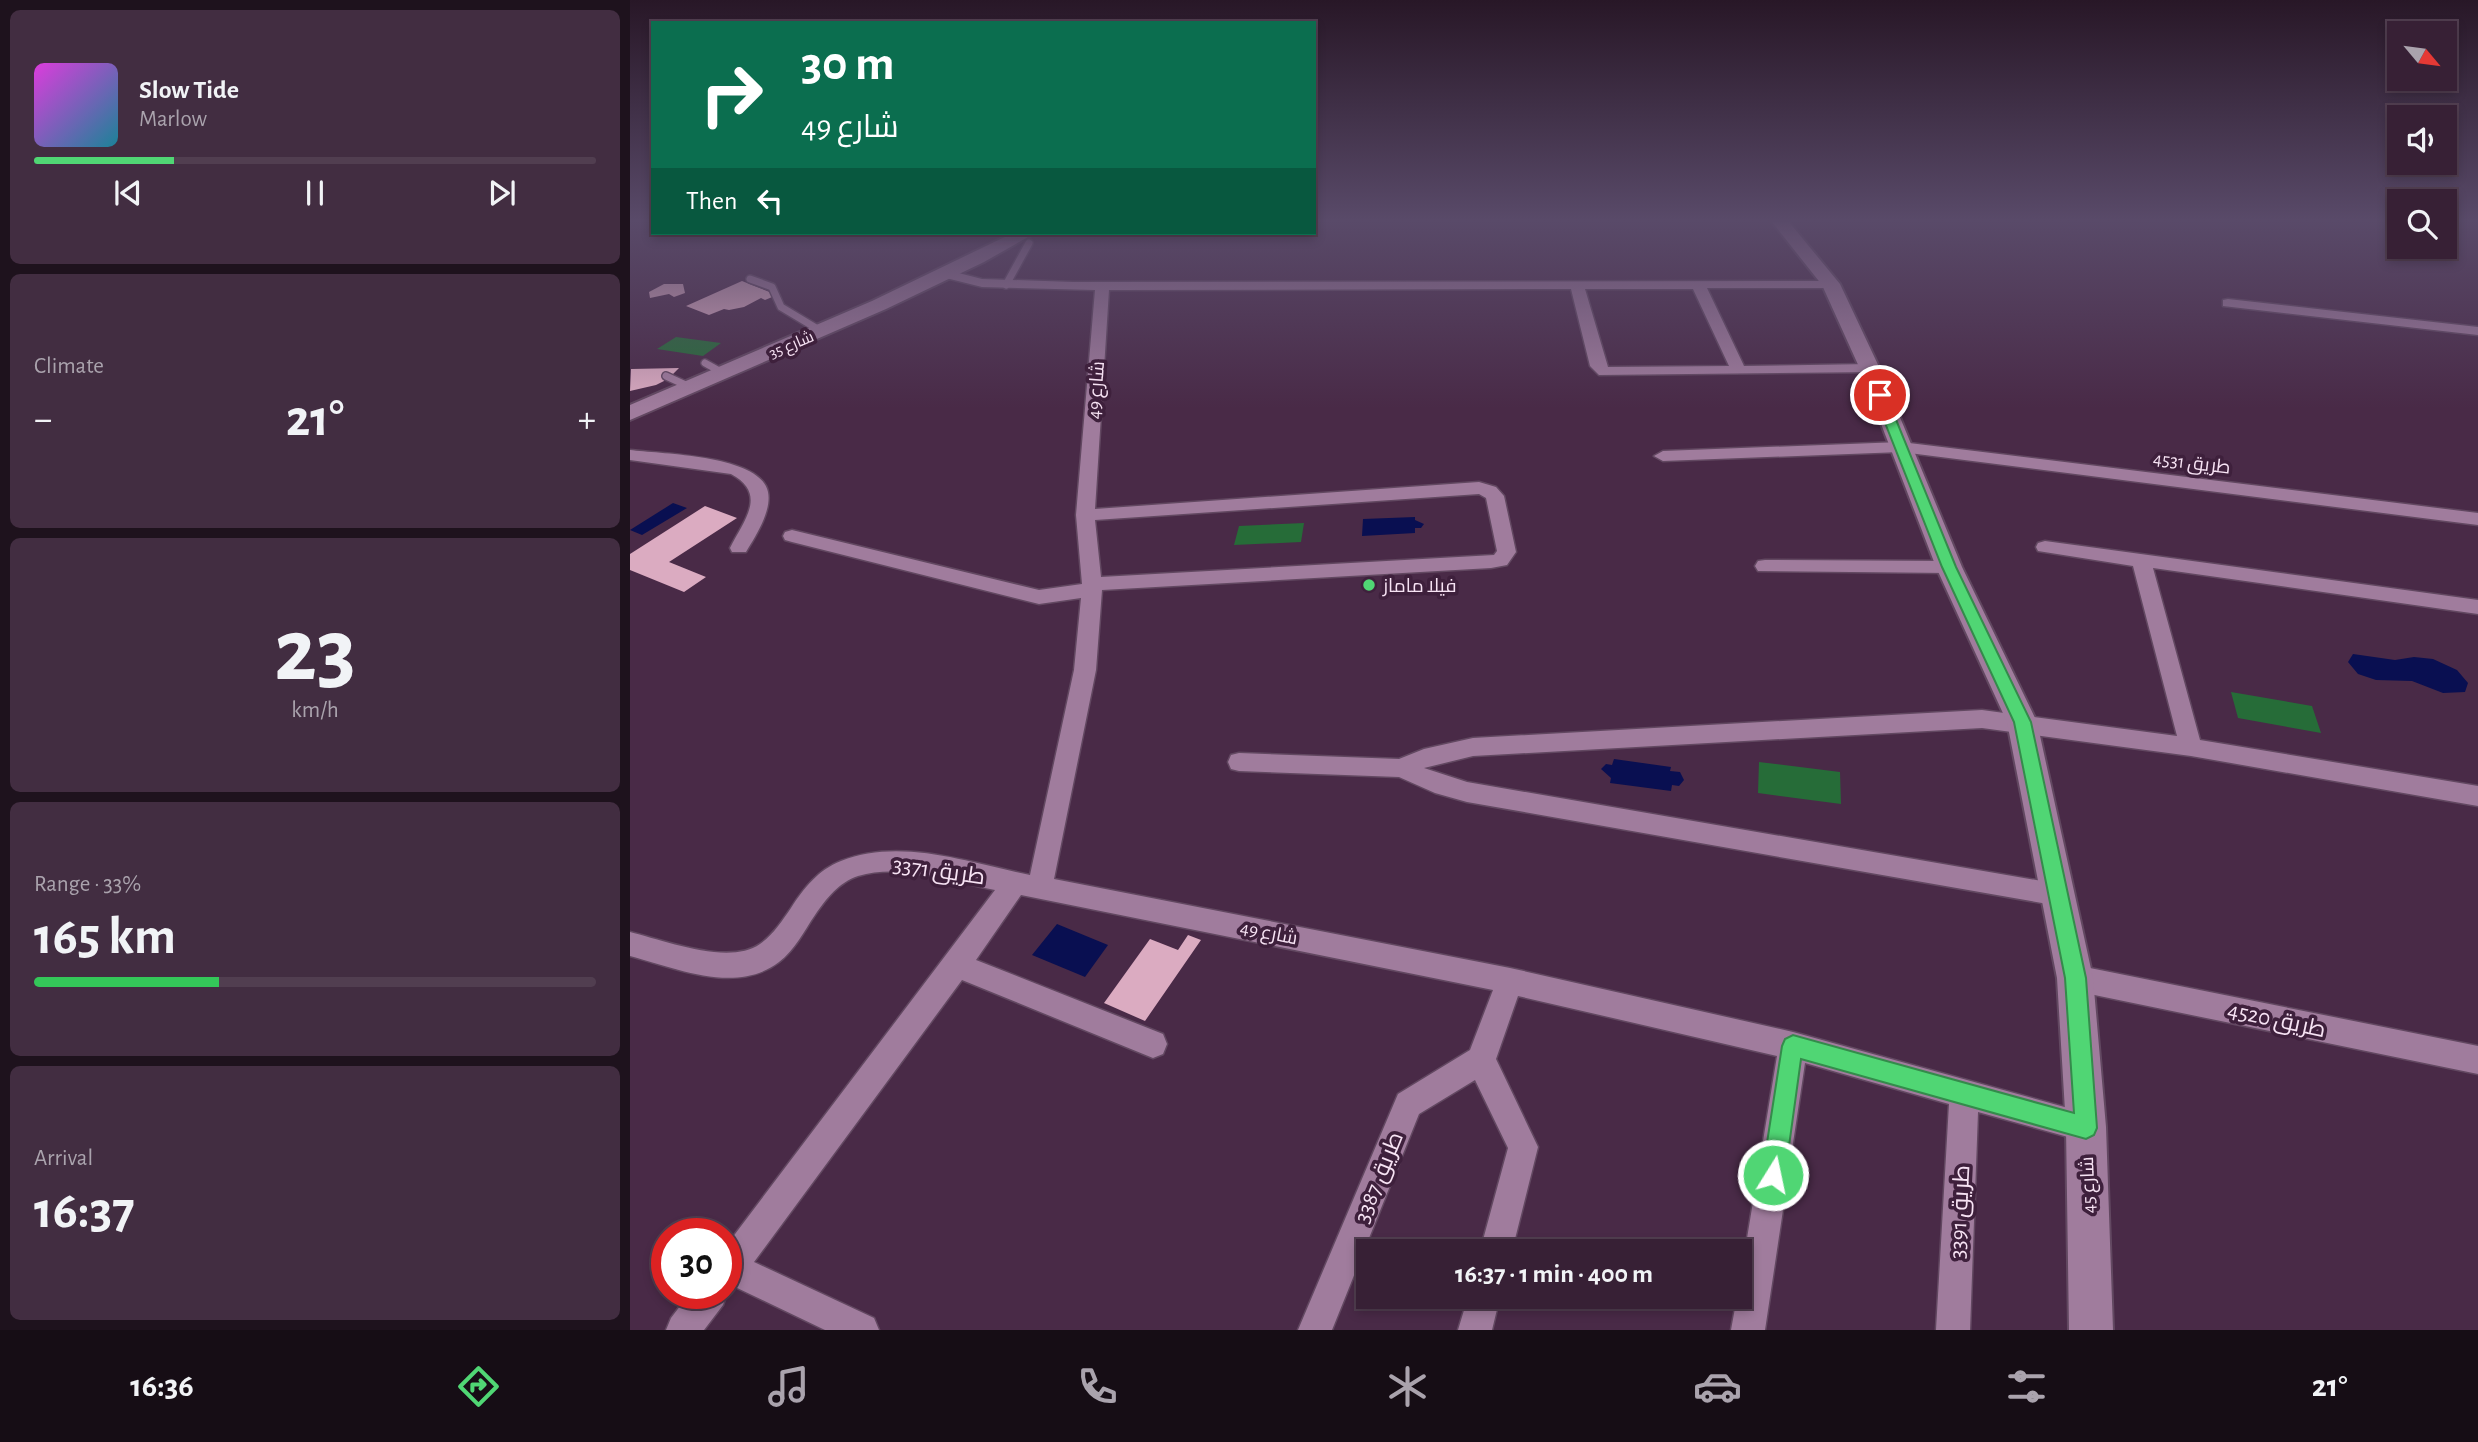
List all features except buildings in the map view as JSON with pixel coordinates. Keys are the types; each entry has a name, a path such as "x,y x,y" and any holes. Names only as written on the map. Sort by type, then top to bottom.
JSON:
{"street":[{"name":"شارع 35","path":"630,413 925,284"},
{"path":"995,284 1821,284"},
{"name":"شارع 45","path":"1830,284 1870,369 1949,567 2022,722 2076,978 2086,1128 2091,1330"},
{"path":"1699,285 1739,371"},
{"name":"شارع 49","path":"1102,286 1085,515 1092,587 1085,670 1076,720 1028,884 1510,981 1793,1046 2086,1128"},
{"path":"1577,286 1598,366 1604,372 1870,369"},
{"path":"2228,303 2478,331"},
{"name":"طريق 4531","path":"1663,456 1901,447 2478,519"},
{"path":"630,455 735,469 749,474 758,483 762,494 759,507 739,548"},
{"path":"792,536 1039,597 1092,587 1491,562 1500,560 1507,552 1495,496 1490,491 1479,488 1085,515"},
{"path":"2045,547 2478,607"},
{"path":"2142,562 2191,747"},
{"path":"1765,566 1949,567"},
{"path":"1401,768 1424,758 1473,747 1982,719 2022,722 2191,747 2478,796"},
{"path":"1239,762 1401,768 1432,782 1467,792 2059,895"},
{"name":"طريق 3371","path":"630,944 737,966 762,958 786,939 818,890 839,873 867,862 909,862 1028,884"},
{"path":"742,1251 957,965 1028,884"},
{"path":"957,965 1153,1044"},
{"name":"طريق 4520","path":"2076,978 2478,1060"},
{"path":"1499,1239 1523,1147 1481,1060 1510,981"},
{"path":"1748,1330 1793,1046"},
{"name":"طريق 3387","path":"1315,1330 1408,1104 1481,1060"},
{"name":"طريق 3391","path":"1953,1330 1964,1095"},
{"path":"742,1285 862,1330"},
{"path":"683,1330 699,1309"},
{"path":"1475,1330 1481,1309"}],"lane":[{"path":"764,284 779,292 781,307 821,331"},
{"path":"705,363 723,373"},
{"path":"666,376 690,387"}],"green space":[{"path":"676,337 721,343 703,356 657,349"},
{"path":"1304,523 1301,542 1234,545 1239,526"},
{"path":"2231,692 2312,706 2321,733 2238,718"},
{"path":"1759,762 1840,772 1841,804 1758,793"}],"shaded area":[{"path":"673,503 687,508 642,535 630,530"},
{"path":"1415,517 1415,520 1424,524 1421,528 1415,528 1415,533 1362,536 1363,519"},
{"path":"2353,654 2395,660 2414,657 2433,659 2457,670 2468,683 2465,692 2443,693 2412,681 2376,680 2358,674 2348,662"},
{"path":"1614,759 1671,767 1670,771 1680,772 1684,780 1679,786 1672,785 1671,791 1610,783 1611,778 1601,769 1606,764 1612,765"},
{"path":"1057,924 1108,945 1085,977 1032,955"}],"place":[{"name":"فيلا ماماز","path":"1369,585"}],"route":[{"path":"1773,1175 1793,1046 2086,1128 2076,978 2022,722 1949,567 1880,395"}]}
